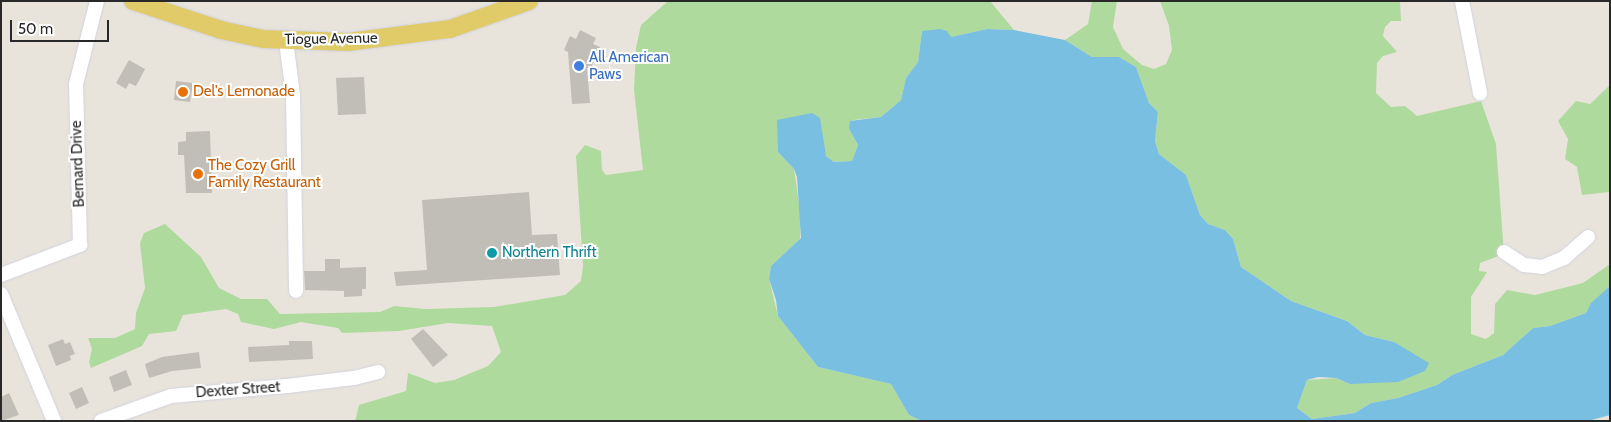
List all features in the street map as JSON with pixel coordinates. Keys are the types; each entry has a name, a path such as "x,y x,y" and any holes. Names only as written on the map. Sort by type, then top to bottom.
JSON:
{"main road":[{"name":"Tiogue Avenue","path":"133,1 226,31 286,40 348,42 448,29 529,1"}],"street":[{"name":"Bernard Drive","path":"1,275 80,245 76,84 96,1"},
{"path":"1462,1 1480,93"},
{"path":"286,40 293,95 296,291"},
{"path":"1504,252 1524,265 1542,267 1564,258 1588,237"},
{"path":"1,294 54,421"},
{"name":"Dexter Street","path":"101,421 171,396 287,386 354,378 378,372"}],"green space":[{"path":"668,1 990,1 1014,30 987,29 951,37 922,31 918,62 906,78 901,100 881,117 853,120 849,129 858,145 852,161 834,162 826,156 778,152 794,169 801,217 800,239 771,266 769,279 778,316 818,367 891,384 909,415 922,421 355,421 359,405 406,391 408,373 435,383 454,380 488,366 501,352 492,326 448,323 399,331 342,333 338,328 301,322 274,329 241,322 238,314 226,309 183,315 176,331 149,334 142,346 91,368 89,362 92,349 88,338 115,338 135,329 136,313 145,288 140,243 144,233 165,224 201,257 219,288 241,299 267,299 280,314 380,312 394,306 425,309 494,307 565,295 581,281 583,266 576,156 585,145 601,151 602,170 606,175 643,170 634,90 636,48 641,25"},
{"path":"1092,1 1117,1 1113,27 1123,49 1142,65 1154,69 1166,64 1172,50 1169,26 1160,1 1400,1 1401,21 1391,21 1385,27 1383,36 1397,52 1383,56 1377,63 1376,93 1391,107 1405,106 1417,116 1481,101 1496,144 1504,254 1480,263 1479,271 1487,272 1471,297 1471,334 1486,339 1494,333 1495,304 1507,290 1535,295 1583,283 1610,264 1610,286 1592,303 1586,313 1550,326 1533,328 1503,355 1452,375 1437,385 1398,398 1371,403 1355,413 1312,419 1297,408 1307,380 1336,378 1350,384 1394,342 1365,335 1347,321 1291,301 1241,267 1233,239 1225,230 1208,224 1200,215 1186,175 1159,154 1155,141 1158,112 1149,103 1136,67 1119,57 1092,57 1065,40 1088,24"},
{"path":"1610,85 1610,192 1582,195 1577,167 1565,159 1568,139 1558,121 1576,101 1590,104"}],"water":[{"path":"940,29 947,31 951,37 987,29 1014,30 1065,40 1092,57 1119,57 1136,67 1149,103 1158,112 1155,141 1159,154 1186,175 1200,215 1208,224 1225,230 1233,239 1241,267 1291,301 1347,321 1365,335 1394,342 1429,363 1425,371 1398,382 1350,384 1336,378 1318,377 1307,380 1297,408 1312,419 1355,413 1371,403 1398,398 1437,385 1452,375 1503,355 1533,328 1550,326 1586,313 1591,303 1610,286 1610,415 1588,421 922,421 909,415 891,384 818,367 778,316 776,300 769,279 771,266 801,238 797,177 794,169 778,152 777,120 812,113 820,118 826,156 834,162 852,161 858,145 849,129 850,121 881,117 901,100 906,78 918,62 922,31"}],"building":[{"name":"All American Paws","path":"580,30 596,38 593,44 600,47 591,68 587,68 590,103 572,104 568,52 564,50 570,36 576,39"},
{"path":"129,60 145,69 136,86 129,83 126,89 116,83"},
{"path":"364,77 366,114 338,115 336,78"},
{"name":"Del's Lemonade","path":"176,81 193,83 190,102 174,100"},
{"name":"The Cozy Grill Family Restaurant","path":"210,131 212,193 186,193 184,155 178,155 178,142 186,141 186,132"},
{"name":"Northern Thrift","path":"529,192 532,235 557,234 560,275 396,286 394,272 427,270 422,200"},
{"path":"325,259 340,259 340,268 366,267 366,289 362,289 362,296 344,297 344,291 305,290 304,271 325,271"},
{"path":"423,329 448,355 433,367 411,339"},
{"path":"63,339 65,344 70,342 75,354 70,356 71,360 56,366 48,345"},
{"path":"289,341 312,341 313,359 249,362 248,347 289,345"},
{"path":"199,352 201,368 172,371 149,378 145,364 162,357"},
{"path":"126,370 132,385 114,392 109,377"},
{"path":"82,387 89,403 76,409 69,393"},
{"path":"9,393 19,415 1,421 1,397"}],"place":[{"name":"All American Paws","path":"579,66"},
{"name":"Del's Lemonade","path":"183,92"},
{"name":"The Cozy Grill Family Restaurant","path":"198,174"},
{"name":"Northern Thrift","path":"492,253"}]}
